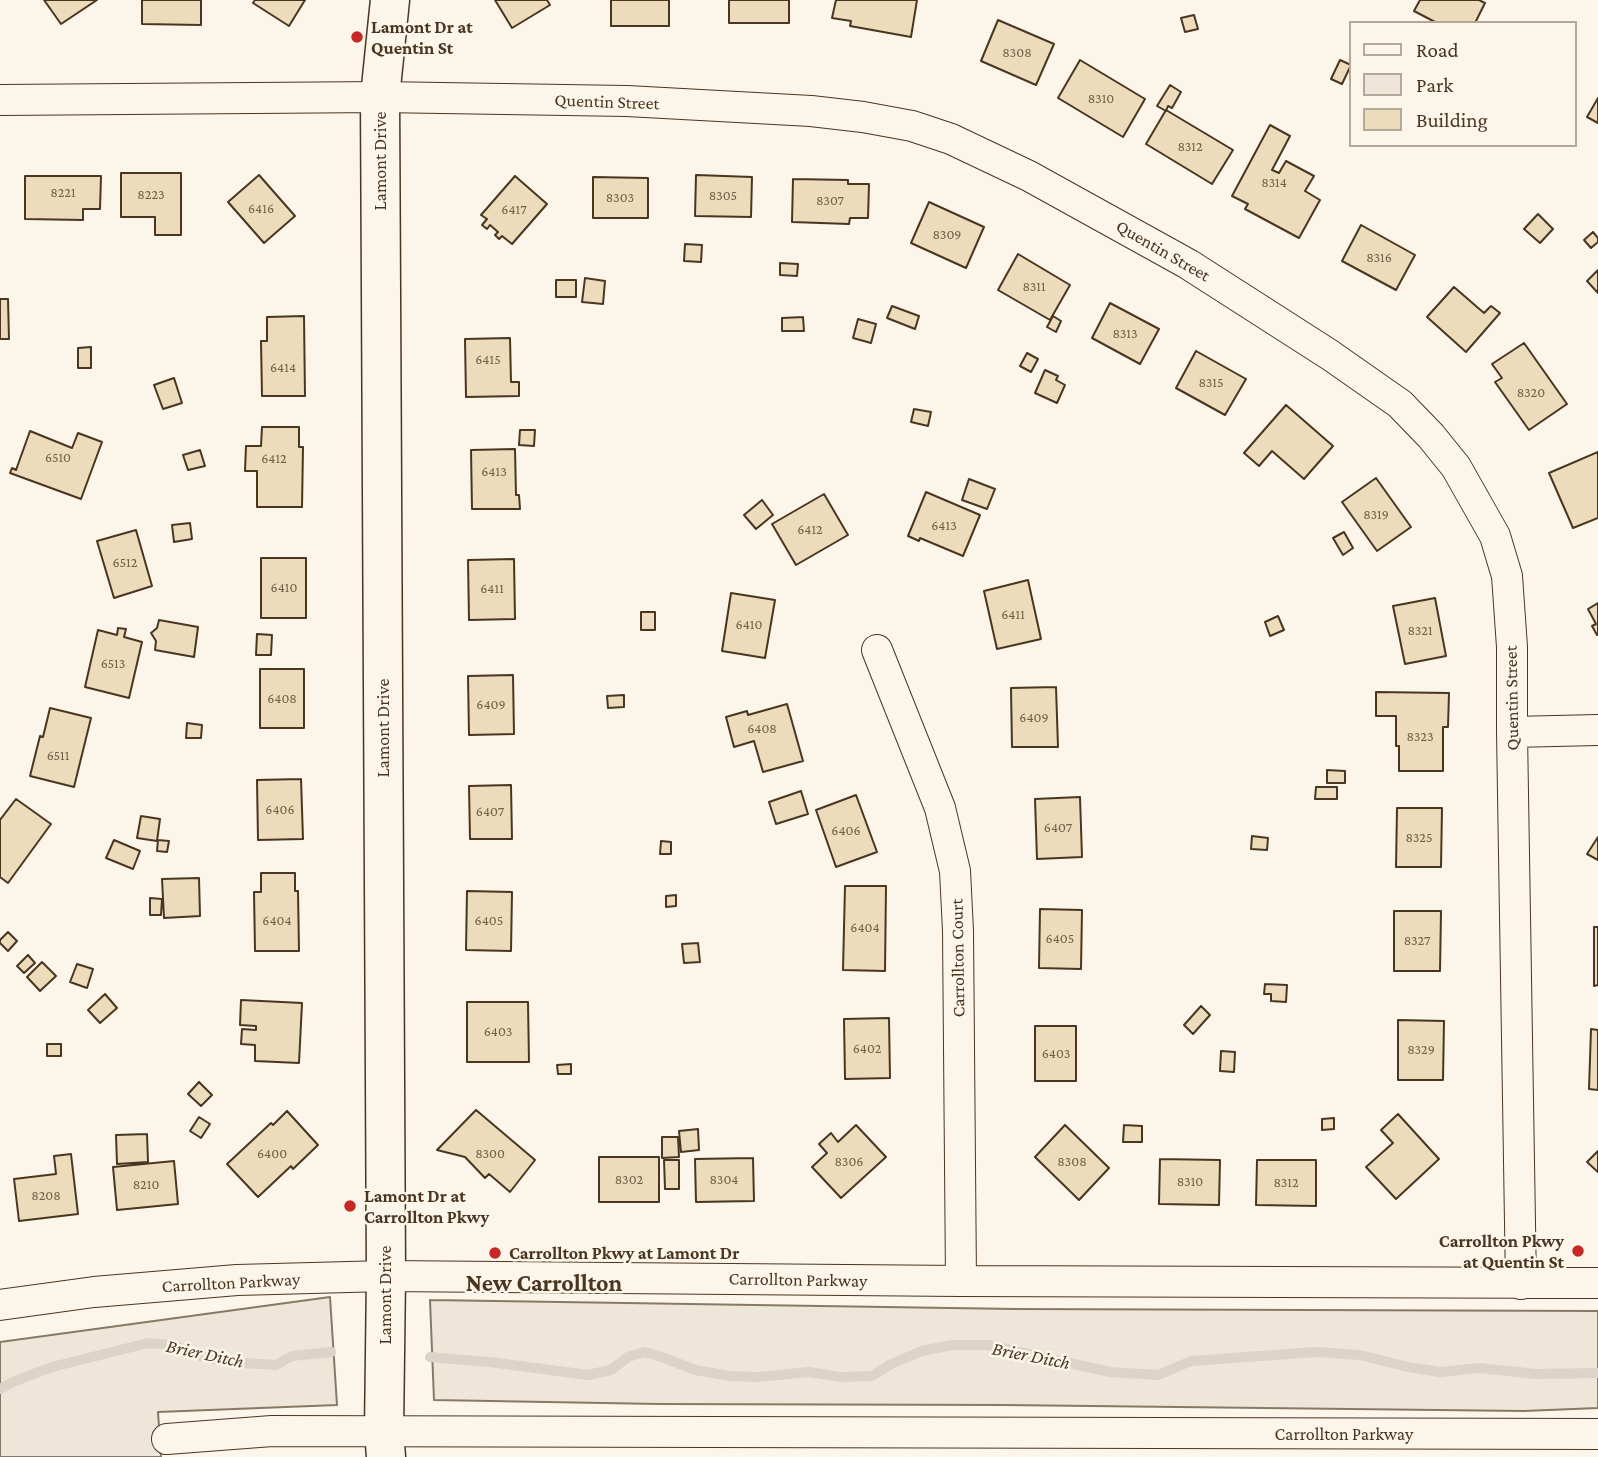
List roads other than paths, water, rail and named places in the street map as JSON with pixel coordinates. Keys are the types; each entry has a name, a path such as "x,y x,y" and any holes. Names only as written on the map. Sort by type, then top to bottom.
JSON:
{"street":[{"name":"Lamont Drive","path":"385,1444 380,97 390,0"},
{"name":"Quentin Street","path":"0,100 380,97 627,101 811,111 863,117 912,127 951,138 1029,176 1188,264 1330,355 1400,404 1456,467 1494,536 1507,576 1512,647 1521,1284"},
{"name":"Carrollton Court","path":"877,650 940,808 955,871 961,1281"},
{"path":"1512,732 1598,730"},
{"name":"Carrollton Parkway","path":"0,1305 94,1292 237,1280 386,1276 1598,1283"},
{"name":"Carrollton Parkway","path":"167,1439 272,1431 385,1444 1598,1434"}],"waterway":[{"name":"Brier Ditch","path":"0,1389 52,1367 148,1343 173,1345 200,1356 229,1362 276,1365 292,1356 331,1352"},
{"name":"Brier Ditch","path":"430,1357 588,1375 611,1370 628,1357 645,1352 695,1370 730,1376 758,1377 809,1372 840,1377 872,1376 891,1364 922,1351 952,1345 988,1345 1110,1372 1158,1375 1191,1361 1316,1352 1360,1355 1440,1372 1479,1368 1536,1374 1598,1373"}],"place":[{"name":"Lamont Dr at Quentin St","path":"357,37"},
{"name":"Lamont Dr at Carrollton Pkwy","path":"350,1206"},
{"name":"Carrollton Pkwy at Quentin St","path":"1578,1251"},
{"name":"Carrollton Pkwy at Lamont Dr","path":"495,1253"}],"district":[{"name":"New Carrollton","path":"544,1284"}]}
